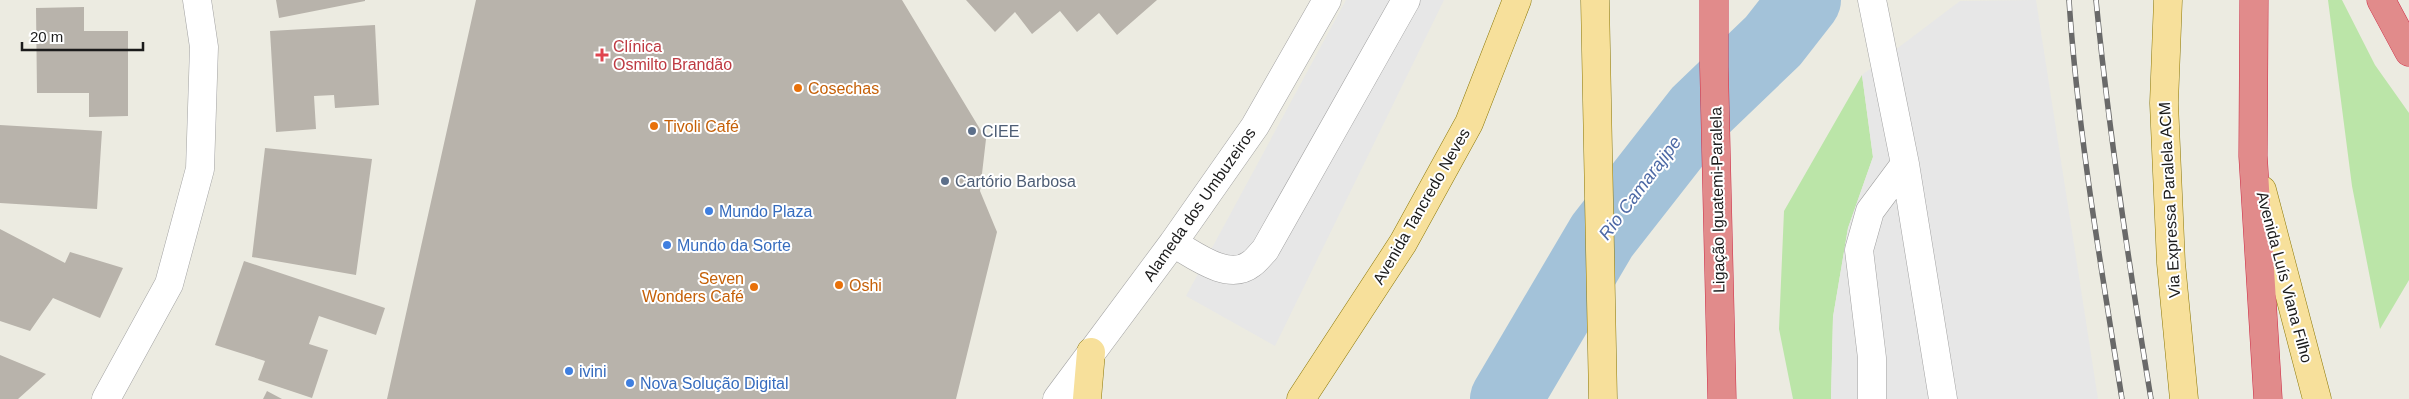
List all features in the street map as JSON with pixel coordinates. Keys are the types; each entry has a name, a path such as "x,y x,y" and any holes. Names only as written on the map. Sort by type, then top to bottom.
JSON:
{"highway":[{"name":"Ligação Iguatemi-Paralela","path":"1714,0 1722,399"},
{"path":"2254,0 2253,156 2268,399"},
{"path":"2381,0 2409,52"}],"main road":[{"name":"Avenida Tancredo Neves","path":"1302,397 1403,243 1468,123 1517,0"},
{"path":"1595,0 1603,398"},
{"name":"Via Expressa Paralela ACM","path":"2168,0 2164,103 2171,263 2184,399"},
{"name":"Avenida Luís Viana Filho","path":"2253,156 2317,399"},
{"path":"1087,399 1091,352"}],"street":[{"path":"106,399 169,284 200,169 204,47 197,0"},
{"name":"Alameda dos Umbuzeiros","path":"1057,399 1173,243 1255,126 1327,0"},
{"path":"1173,243 1216,266 1235,270 1251,265 1265,250 1406,0"},
{"path":"1872,0 1905,164 1942,399"},
{"path":"1872,399 1872,358 1859,250 1870,211 1905,164"}],"green space":[{"path":"2328,0 2342,0 2375,65 2409,113 2409,280 2380,329 2352,186"},
{"path":"1862,75 1873,157 1848,228 1833,317 1831,399 1793,399 1779,329 1784,211"}],"shaded area":[{"path":"1346,0 1444,0 1275,346 1186,296"},
{"path":"2036,0 2098,399 1831,399 1833,317 1848,228 1873,157 1862,75 1960,1"}],"building":[{"path":"276,0 365,0 365,1 279,18"},
{"name":"Mundo Plaza","path":"476,0 902,0 986,139 980,191 997,232 956,399 387,399"},
{"path":"966,0 1157,0 1117,35 1099,13 1077,32 1060,11 1032,34 1015,12 995,32"},
{"path":"84,7 84,31 128,31 128,116 89,117 89,93 37,93 36,8"},
{"path":"375,25 379,105 335,108 334,95 314,96 316,129 276,132 270,31"},
{"path":"0,125 102,131 97,209 0,203"},
{"path":"265,148 372,159 356,275 252,257"},
{"path":"0,229 65,263 70,252 123,268 100,318 53,298 30,331 0,321"},
{"path":"244,261 385,308 376,335 319,316 309,344 328,350 312,398 258,380 265,361 215,345"},
{"path":"0,355 46,374 18,399 0,399"},
{"path":"267,391 282,399 263,399"}],"waterway":[{"name":"Rio Camarajipe","path":"1506,399 1602,236 1699,112 1773,41 1805,0"}],"railway":[{"path":"2069,0 2084,150 2122,399"},
{"path":"2096,0 2120,200 2151,399"}],"place":[{"name":"Clínica Osmilto Brandão","path":"602,55"},
{"name":"Cosechas","path":"798,88"},
{"name":"Tivoli Café","path":"654,126"},
{"name":"CIEE","path":"972,131"},
{"name":"Cartório Barbosa","path":"945,181"},
{"name":"Mundo Plaza","path":"709,211"},
{"name":"Mundo da Sorte","path":"667,245"},
{"name":"Oshi","path":"839,285"},
{"name":"Seven Wonders Café","path":"754,287"},
{"name":"ivini","path":"569,371"},
{"name":"Nova Solução Digital","path":"630,383"}]}
